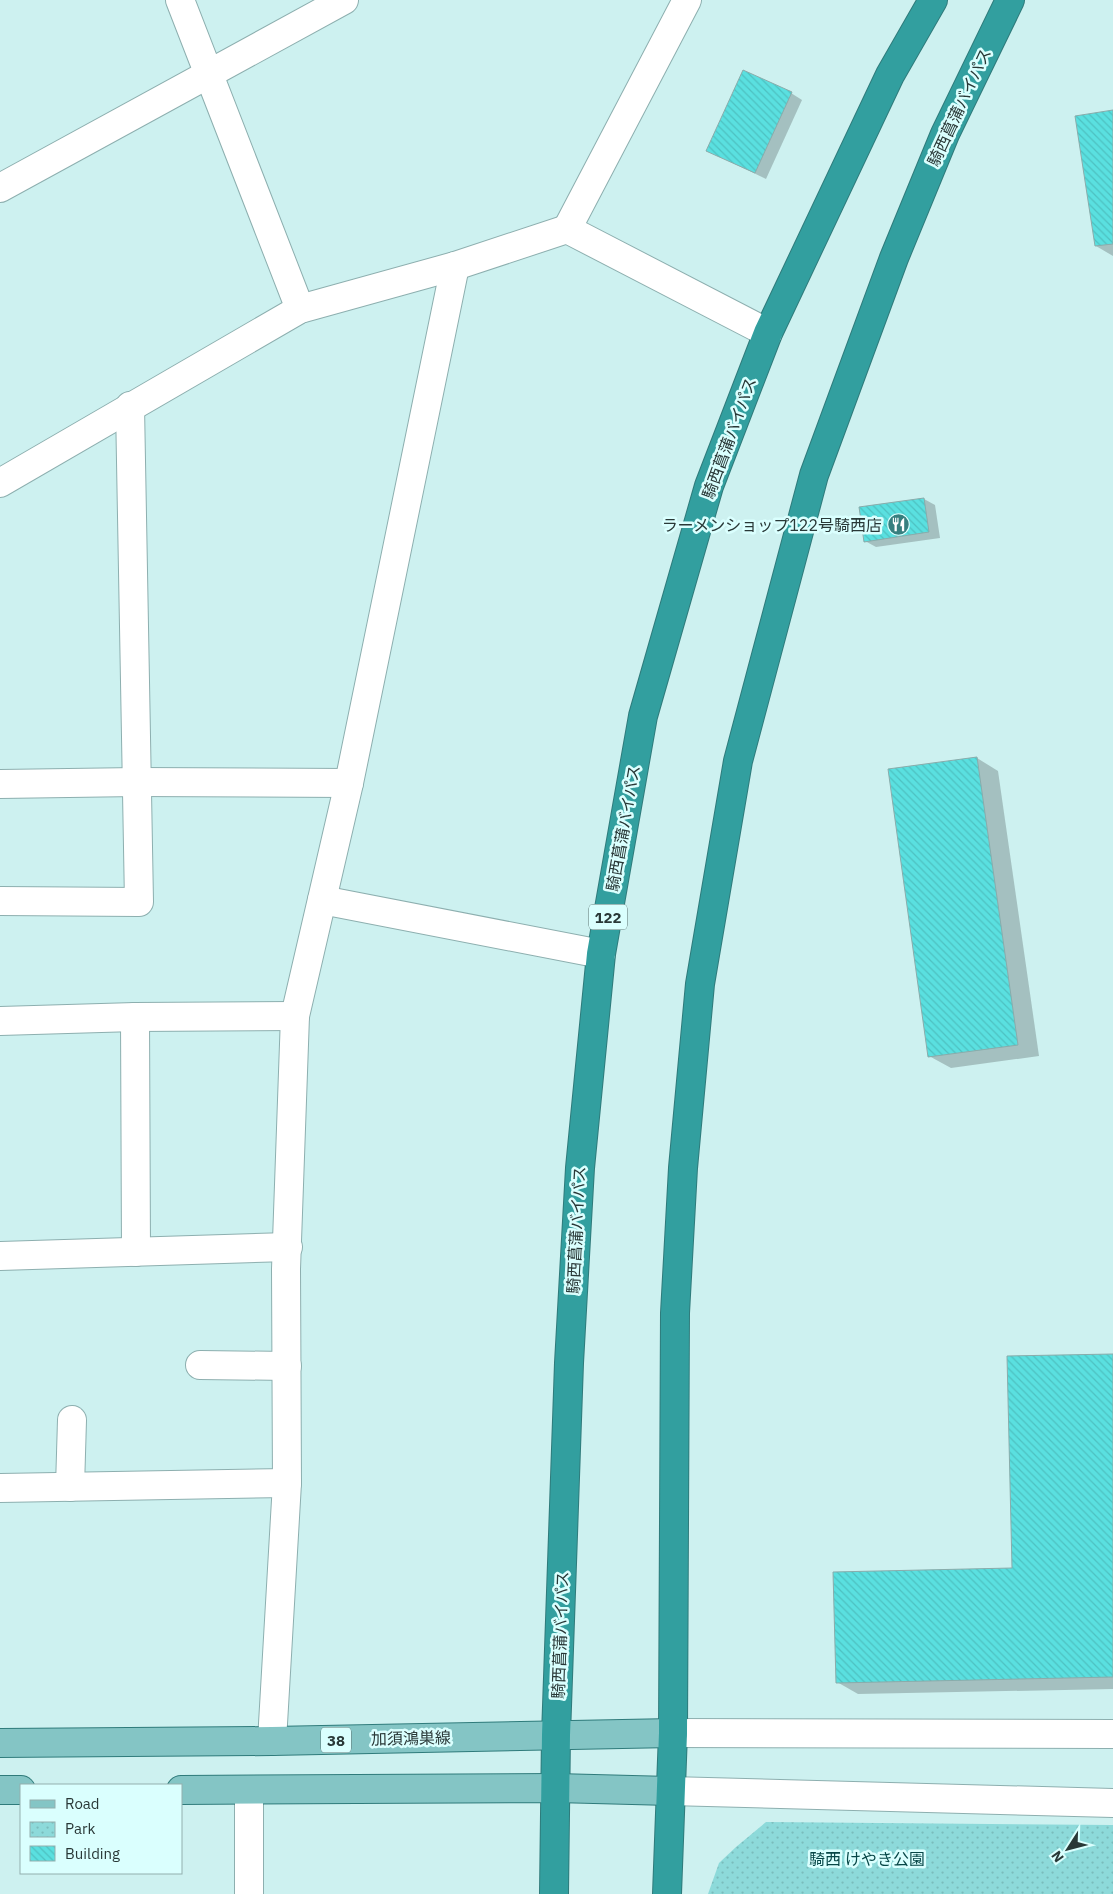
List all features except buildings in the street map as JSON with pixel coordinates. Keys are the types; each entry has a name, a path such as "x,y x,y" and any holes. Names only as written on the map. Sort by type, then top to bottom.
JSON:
{"highway":[{"name":"騎西菖蒲バイパス","path":"554,1894 556,1735 569,1363 580,1168 601,954 643,716 709,486 768,333 890,75 933,0"},
{"name":"騎西菖蒲バイパス","path":"667,1894 672,1733 675,1314 683,1168 700,984 738,761 814,475 894,258 945,134 1010,0"}],"main road":[{"name":"加須鴻巣線","path":"0,1743 272,1741 672,1733"},
{"path":"182,1790 556,1788 670,1791"},
{"path":"0,1790 20,1790"}],"street":[{"path":"180,0 300,309"},
{"path":"0,188 344,0"},
{"path":"0,483 300,309 455,266 567,229 687,0"},
{"path":"567,229 768,333"},
{"path":"272,1741 288,1483 286,1269 295,1016 349,783 455,266"},
{"path":"0,901 139,902 130,406"},
{"path":"0,784 137,782 349,783"},
{"path":"322,900 601,954"},
{"path":"0,1021 135,1017 295,1016"},
{"path":"135,1017 136,1252"},
{"path":"0,1256 288,1247"},
{"path":"200,1365 287,1366"},
{"path":"70,1487 72,1420"},
{"path":"0,1488 288,1483"},
{"path":"672,1733 1113,1734"},
{"path":"249,1790 249,1894"},
{"path":"670,1791 1113,1803"}],"green space":[{"name":"騎西 けやき公園","path":"766,1822 1113,1825 1113,1894 708,1894 719,1863"}],"place":[{"name":"ラーメンショップ122号騎西店","path":"898,525"}]}
